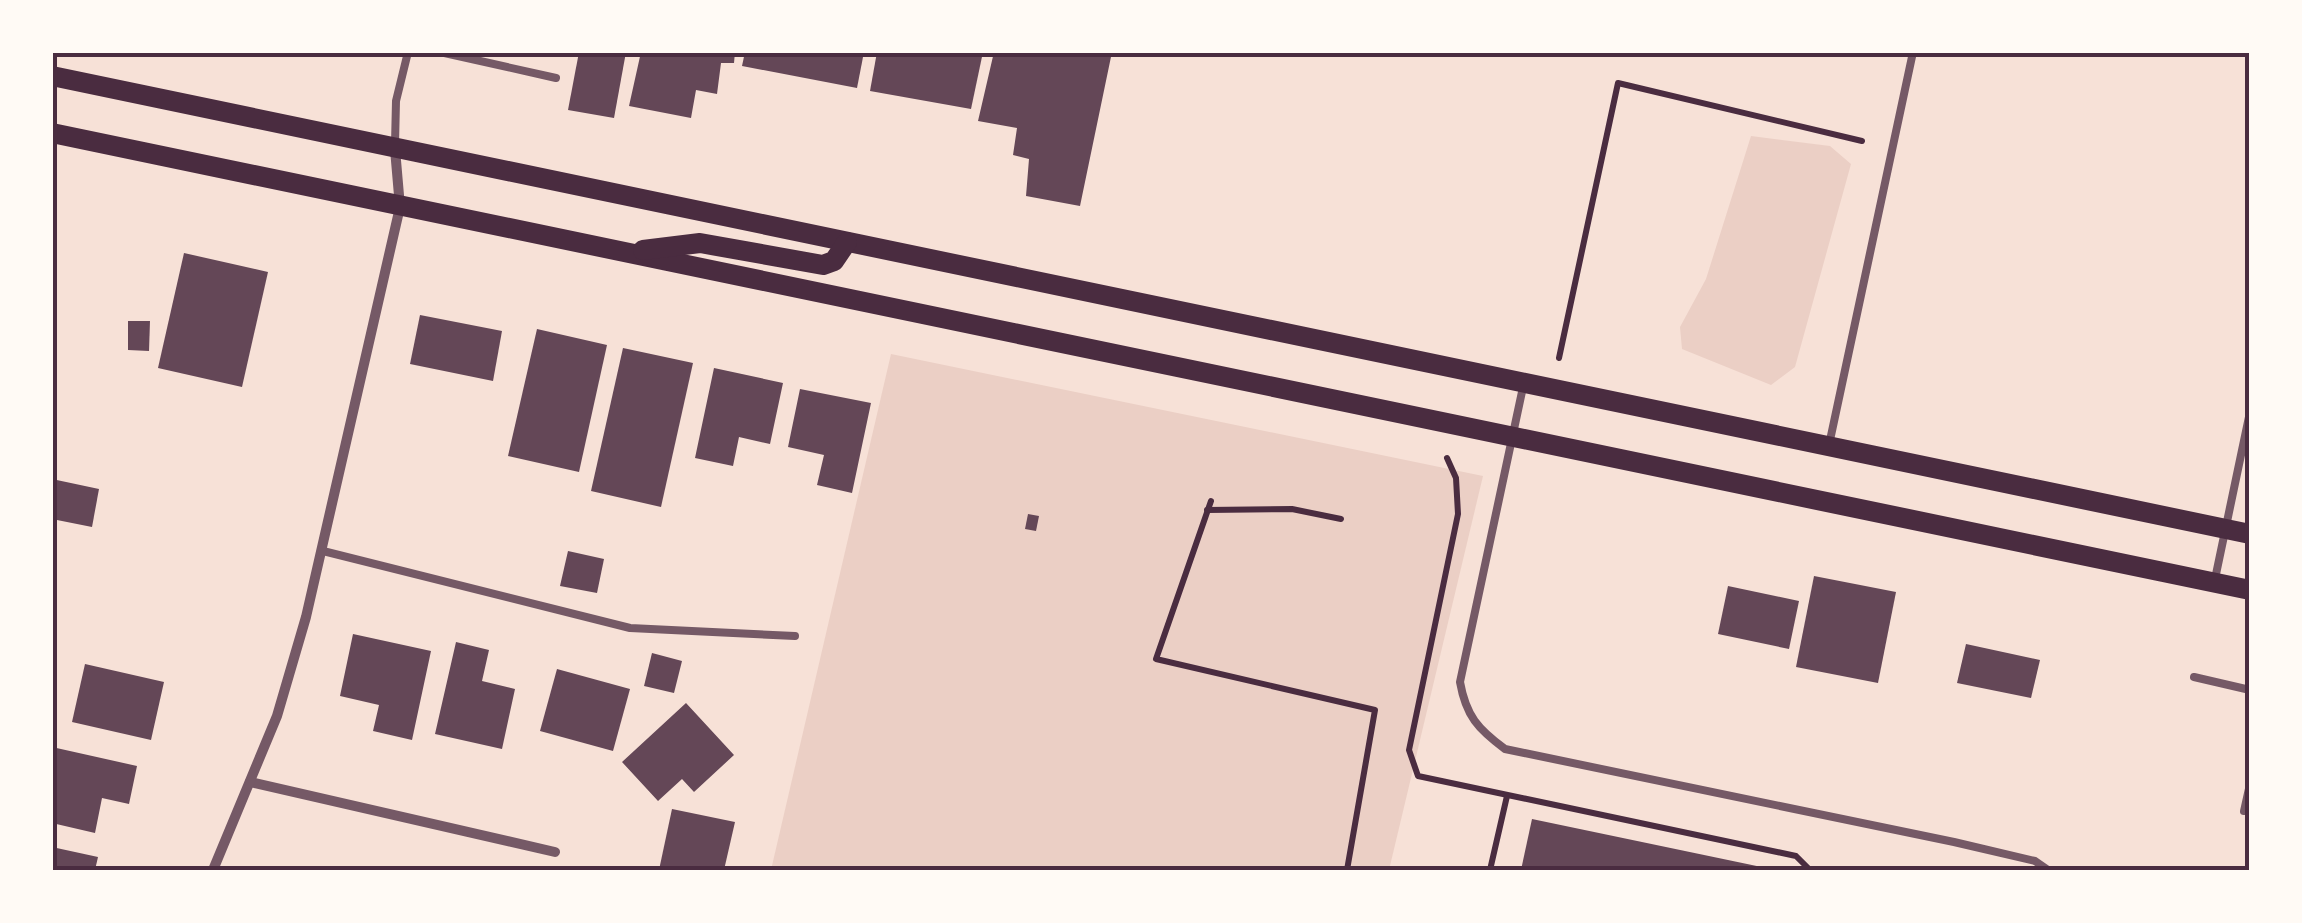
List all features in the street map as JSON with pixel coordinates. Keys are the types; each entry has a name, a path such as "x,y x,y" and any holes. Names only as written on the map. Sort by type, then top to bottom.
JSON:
{"main road":[{"path":"52,76 2250,534"},
{"path":"52,133 2250,590"},
{"path":"626,252 700,242 824,265 834,262 847,242"}],"street":[{"path":"214,870 278,716 323,552 400,206 395,149"},
{"path":"250,782 555,852"}],"lane":[{"path":"395,149 396,101 408,52"},
{"path":"440,52 556,78"},
{"path":"1829,445 1914,52"},
{"path":"1524,382 1460,682 1464,708 1474,726 1504,750 2018,857 2048,870"},
{"path":"2214,583 2250,412"},
{"path":"323,552 630,628 796,636"},
{"path":"2194,677 2250,690"},
{"path":"2244,811 2250,784"},
{"path":"2015,870 2018,857"}],"path":[{"path":"1559,358 1618,83 1862,141"},
{"path":"1447,458 1456,478 1458,514 1410,750 1418,776 1796,856 1810,870"},
{"path":"1211,501 1156,660 1375,710 1347,870"},
{"path":"1207,510 1292,509 1340,519"},
{"path":"1490,870 1507,796"}],"shaded area":[{"path":"1751,136 1830,146 1851,164 1795,367 1771,385 1682,349 1680,327 1706,279"},
{"path":"891,354 1483,476 1389,870 771,870"}],"building":[{"path":"579,52 626,52 614,118 568,110"},
{"path":"641,52 735,52 734,63 721,63 717,94 696,90 691,118 629,106"},
{"path":"745,52 864,52 857,88 742,66"},
{"path":"877,52 983,52 971,109 870,91"},
{"path":"994,52 1112,52 1080,206 1026,196 1029,159 1013,155 1017,128 978,121"},
{"path":"184,253 268,272 242,387 158,368"},
{"path":"420,315 502,331 493,381 410,364"},
{"path":"128,321 150,321 149,351 128,350"},
{"path":"537,329 607,345 579,472 508,456"},
{"path":"623,348 693,363 661,507 591,491"},
{"path":"714,368 783,383 770,444 739,437 733,466 695,458"},
{"path":"800,389 871,403 852,493 817,485 824,455 788,447"},
{"path":"52,479 99,489 92,527 52,519"},
{"path":"1028,514 1039,516 1036,531 1025,529"},
{"path":"568,551 604,559 597,593 560,586"},
{"path":"1814,576 1896,592 1878,683 1796,667"},
{"path":"1728,586 1799,601 1789,649 1718,634"},
{"path":"353,634 431,651 412,740 373,731 379,705 340,696"},
{"path":"456,642 489,650 482,681 515,689 502,749 435,734"},
{"path":"1966,644 2040,660 2031,698 1957,683"},
{"path":"652,653 682,661 674,693 644,686"},
{"path":"85,664 164,682 151,740 72,722"},
{"path":"557,669 630,689 613,751 540,731"},
{"path":"686,703 734,755 694,792 682,779 658,801 622,762"},
{"path":"52,747 137,766 129,804 102,798 95,833 52,823"},
{"path":"672,809 735,822 724,870 659,870"},
{"path":"1532,819 1771,869 1771,870 1521,870"},
{"path":"52,847 98,857 95,870 52,870"}]}
